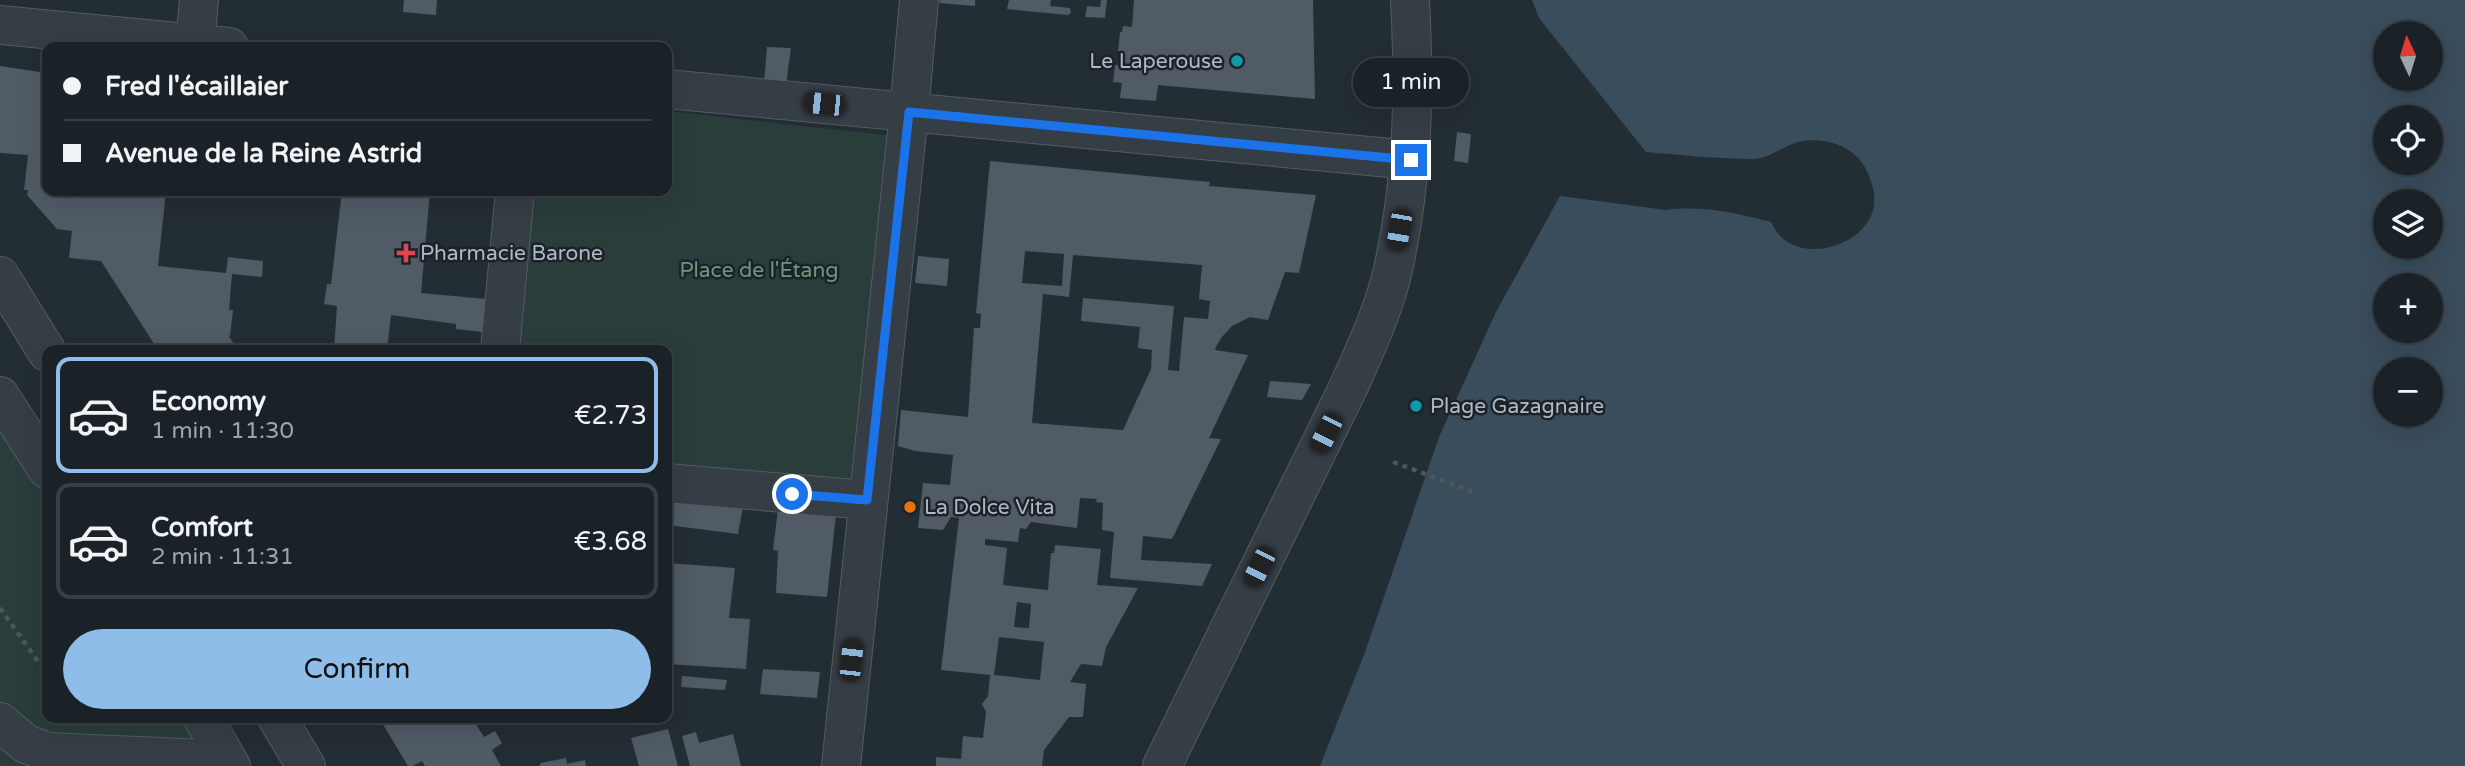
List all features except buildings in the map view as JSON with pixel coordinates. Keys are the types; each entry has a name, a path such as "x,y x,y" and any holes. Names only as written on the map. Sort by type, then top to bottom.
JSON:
{"street":[{"path":"199,0 211,42"},
{"path":"841,766 919,0"},
{"path":"1162,766 1348,388 1372,333 1391,279 1411,160 1413,113 1410,0"},
{"path":"0,25 172,42"},
{"path":"672,89 1411,160"},
{"path":"500,345 515,196"},
{"path":"0,276 43,345"},
{"path":"0,396 42,461"},
{"path":"672,483 867,500"},
{"path":"0,722 26,744 48,752 229,763"},
{"path":"206,723 229,763"},
{"path":"280,723 306,766"}],"path":[{"path":"1393,462 1474,492"},
{"path":"0,608 42,667"}],"green space":[{"name":"Place de l'Étang","path":"672,112 895,136 857,484 672,464 672,345 515,345 530,196 672,196"},
{"path":"0,396 42,461 42,723 206,723 230,766 0,766"}],"water":[{"path":"1532,0 2465,0 2465,766 1320,766 1365,652 1439,437 1496,312 1560,196 1666,210 1706,209 1746,216 1771,222 1780,236 1794,245 1810,249 1827,248 1844,242 1859,232 1869,219 1874,203 1871,181 1862,163 1845,148 1829,142 1798,142 1765,157 1753,159 1646,152 1539,18"}],"place":[{"name":"Le Laperouse","path":"1237,61"},
{"name":"Pharmacie Barone","path":"406,253"},
{"name":"Plage Gazagnaire","path":"1416,406"},
{"name":"La Dolce Vita","path":"910,507"}],"route":[{"path":"792,494 867,500 909,112 1411,160"}]}
